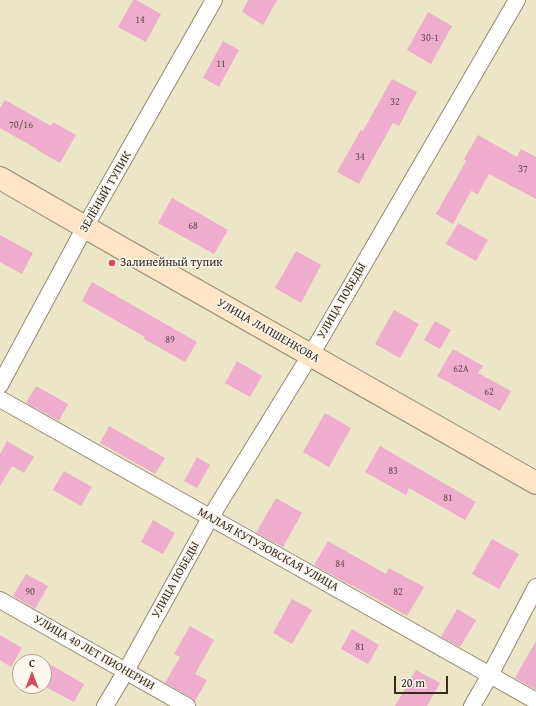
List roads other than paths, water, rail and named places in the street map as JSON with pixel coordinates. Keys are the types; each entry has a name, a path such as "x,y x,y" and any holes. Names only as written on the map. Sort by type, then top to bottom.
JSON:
{"street":[{"name":"ЗЕЛЁНЫЙ ТУПИК","path":"0,384 85,227 214,0"},
{"name":"УЛИЦА ПОБЕДЫ","path":"105,706 126,671 210,518 310,355 517,0"},
{"name":"УЛИЦА ЛАПШЕНКОВА","path":"0,178 536,483"},
{"name":"МАЛАЯ КУТУЗОВСКАЯ УЛИЦА","path":"0,399 536,701"},
{"path":"472,706 536,587"},
{"name":"УЛИЦА 40 ЛЕТ ПИОНЕРИИ","path":"0,600 187,706"}],"place":[{"name":"Залинейный тупик","path":"112,263"}]}
